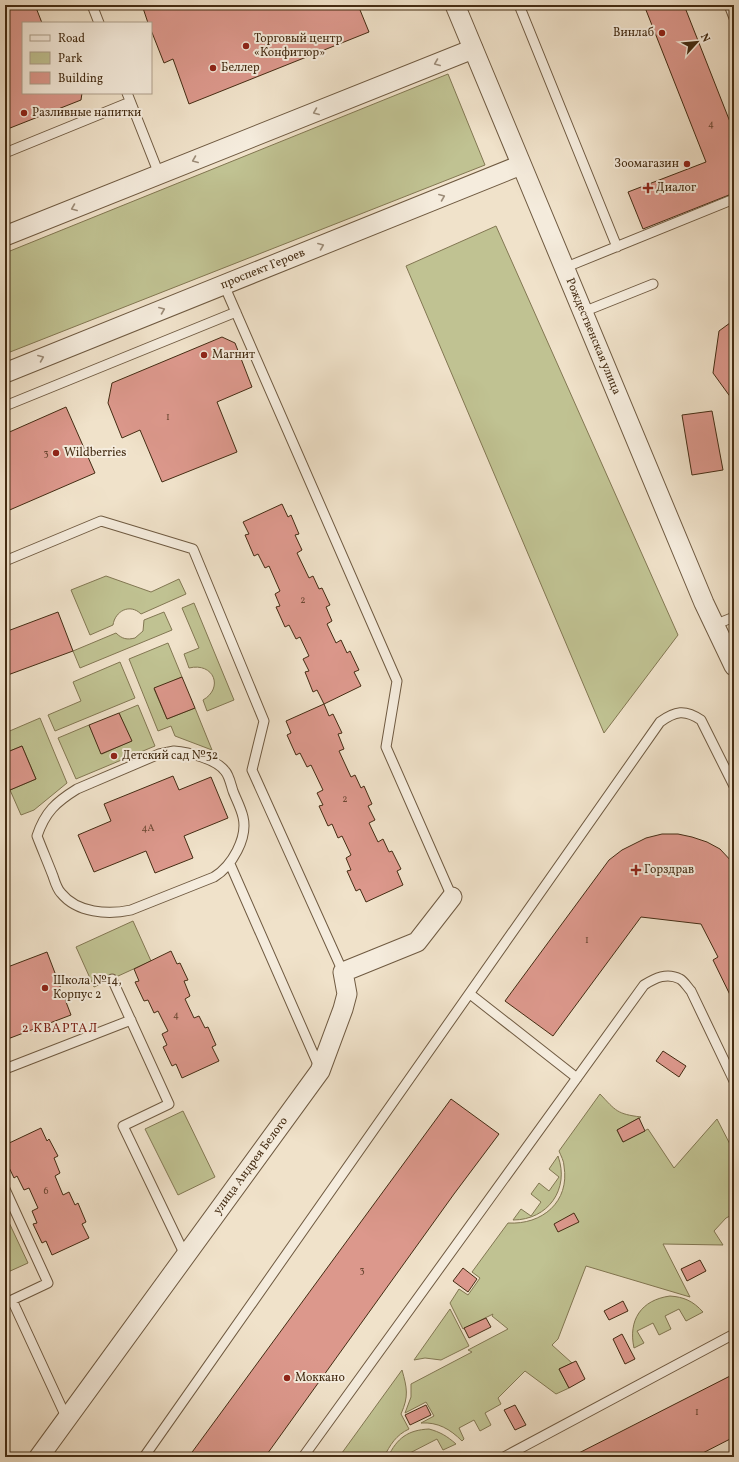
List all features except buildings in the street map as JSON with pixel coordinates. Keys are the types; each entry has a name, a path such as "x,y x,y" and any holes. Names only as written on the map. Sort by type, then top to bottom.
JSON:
{"street":[{"name":"Рождественская улица","path":"455,5 714,625 734,666"},
{"path":"5,236 473,49"},
{"name":"проспект Героев","path":"5,373 522,165"},
{"path":"343,972 417,942 452,897"},
{"name":"улица Андрея Белого","path":"39,1457 320,1071 347,994 343,972"}],"lane":[{"path":"92,5 99,22"},
{"path":"519,5 617,247"},
{"path":"729,5 734,18"},
{"path":"5,153 128,97 159,174"},
{"path":"564,268 734,200"},
{"path":"583,312 653,284"},
{"path":"224,285 397,681 386,747 452,897"},
{"path":"5,406 236,312"},
{"path":"5,561 101,521 193,549 264,721 252,770 343,972"},
{"path":"714,625 734,617"},
{"path":"144,1457 660,722 670,715 682,712 693,714 701,720 734,786"},
{"path":"230,864 223,872 214,877 130,910 118,913 106,913 80,907 60,893 37,836 41,823 48,812 66,795 159,754 187,752 213,762 225,771 241,810 244,832 230,864 320,1071"},
{"path":"303,1457 644,985 655,978 668,976 681,979 691,991 734,1081"},
{"path":"112,978 169,1104 123,1126 185,1255"},
{"path":"470,994 577,1078"},
{"path":"5,1069 131,1020"},
{"path":"5,1189 48,1283 12,1300 67,1419"},
{"path":"504,1457 734,1334"}],"green space":[{"path":"448,74 485,165 5,354 5,253"},
{"path":"496,226 678,635 604,733 406,266"},
{"path":"106,576 151,592 179,579 186,594 141,614 132,609 124,610 120,612 114,620 113,625 90,635 71,590"},
{"path":"194,603 234,700 207,711 203,700 213,689 213,677 210,672 205,669 198,667 189,668 184,654 199,648 182,608"},
{"path":"164,612 172,630 80,668 73,651 116,633 120,637 130,639 135,638 143,631 144,620"},
{"path":"168,643 182,677 154,689 167,719 195,708 212,750 175,736 171,726 158,731 129,659"},
{"path":"120,662 135,698 55,731 48,715 81,701 73,682"},
{"path":"138,705 155,746 76,779 58,738 89,725 102,754 131,741 119,713"},
{"path":"40,718 67,783 34,810 21,815 10,790 36,779 22,746 5,753 5,733"},
{"path":"133,921 151,961 94,987 76,947"},
{"path":"600,1094 618,1111 627,1115 641,1117 617,1130 623,1142 648,1129 674,1168 717,1119 734,1152 734,1214 726,1218 714,1231 723,1245 663,1244 690,1297 586,1266 558,1339 552,1345 572,1363 559,1369 569,1388 556,1394 525,1371 498,1398 501,1404 485,1413 491,1425 480,1431 474,1420 459,1428 464,1439 462,1441 443,1427 421,1423 434,1416 426,1402 405,1413 411,1397 411,1384 472,1352 468,1350 508,1329 492,1316 493,1314 463,1329 450,1303 459,1289 468,1295 480,1278 472,1272 508,1223 520,1223 532,1220 551,1209 558,1200 563,1190 565,1179 564,1162 559,1151"},
{"path":"183,1111 215,1177 178,1195 145,1129"},
{"path":"558,1156 561,1168 561,1180 558,1191 553,1200 546,1208 536,1215 525,1219 513,1220 521,1209 531,1216 541,1202 531,1194 539,1183 549,1191 559,1177 549,1169"},
{"path":"5,1214 28,1263 8,1272 5,1265"},
{"path":"670,1296 688,1300 703,1312 686,1321 679,1309 665,1316 671,1329 659,1335 653,1323 637,1331 644,1343 634,1348 633,1329 635,1320 639,1313 651,1302"},
{"path":"450,1309 469,1346 441,1360 425,1358 414,1360"},
{"path":"402,1370 405,1382 406,1397 401,1414 409,1429 400,1434 384,1457 339,1457"},
{"path":"429,1429 437,1431 456,1444 443,1450 437,1439 406,1455 407,1457 388,1457 391,1450 404,1436 415,1431"}],"place":[{"name":"Винлаб","path":"662,33"},
{"name":"Торговый центр «Конфитюр»","path":"246,46"},
{"name":"Беллер","path":"213,68"},
{"name":"Разливные напитки","path":"24,113"},
{"name":"Зоомагазин","path":"687,164"},
{"name":"Диалог","path":"648,188"},
{"name":"Магнит","path":"204,355"},
{"name":"Wildberries","path":"56,453"},
{"name":"Детский сад №32","path":"114,756"},
{"name":"Горздрав","path":"636,870"},
{"name":"Школа №14, Корпус 2","path":"45,988"},
{"name":"Моккано","path":"287,1378"}],"district":[{"name":"2 КВАРТАЛ","path":"60,1029"}]}
